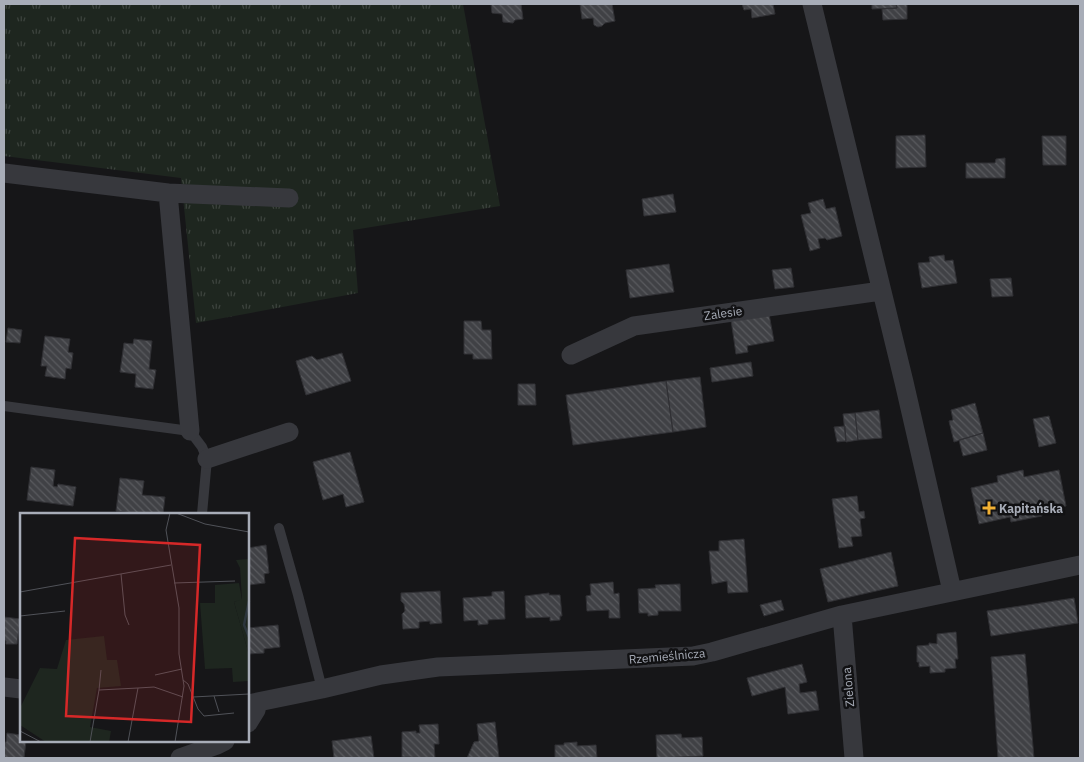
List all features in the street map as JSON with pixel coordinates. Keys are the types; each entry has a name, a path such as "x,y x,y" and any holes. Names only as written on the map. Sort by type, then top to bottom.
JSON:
{"street":[{"path":"812,4 882,291 952,591"},
{"path":"4,173 168,193 289,198"},
{"path":"168,193 190,431"},
{"name":"Zalesie","path":"571,355 634,326 882,291"},
{"path":"207,459 289,432"},
{"name":"Rzemieślnicza","path":"252,703 380,675 438,667 692,656 842,615 1080,565"},
{"name":"Zielona","path":"842,615 854,758"},
{"path":"4,687 20,689"},
{"path":"249,721 256,710 252,703"},
{"path":"180,758 217,746 223,742"}],"lane":[{"path":"4,406 190,431 202,447 207,459 202,513"},
{"path":"279,528 322,689"}],"green space":[{"path":"4,4 463,4 500,206 353,230 358,293 196,323 181,178 4,156"}],"building":[{"path":"491,4 521,4 523,19 515,20 513,23 503,22 502,14 492,13"},
{"path":"580,4 612,4 615,21 598,27 594,25 593,18 582,19"},
{"path":"742,4 773,4 775,14 752,18 751,9 744,10"},
{"path":"872,4 896,4 897,8 872,9"},
{"path":"896,4 907,4 907,19 883,20 882,9 897,8"},
{"path":"925,135 926,167 896,168 896,136"},
{"path":"1042,136 1066,136 1066,165 1043,165"},
{"path":"1005,158 1005,178 966,178 966,163 995,163 996,159"},
{"path":"673,194 676,212 644,216 642,199"},
{"path":"823,199 826,209 835,207 842,236 827,240 825,238 818,239 820,248 810,251 801,215 811,213 808,203"},
{"path":"944,255 945,261 953,260 957,283 922,288 918,263 930,262 929,257"},
{"path":"669,264 674,292 630,298 626,270"},
{"path":"791,268 794,287 775,289 772,270"},
{"path":"1011,278 1013,296 992,297 990,279"},
{"path":"769,314 774,341 747,346 748,352 736,354 731,320"},
{"path":"464,321 481,321 482,330 491,330 492,359 473,359 473,354 464,354"},
{"path":"8,328 22,330 20,343 6,342"},
{"path":"45,336 70,339 68,352 73,353 71,369 66,368 65,379 45,376 47,366 41,366"},
{"path":"134,339 152,341 149,369 156,370 153,389 135,387 136,374 120,372 124,343 133,344"},
{"path":"342,353 351,381 306,395 296,361 312,356 317,360"},
{"path":"751,362 753,376 712,382 710,368"},
{"path":"700,377 706,427 673,432 666,381"},
{"path":"666,381 673,432 573,445 566,395"},
{"path":"518,384 535,384 536,405 518,405"},
{"path":"975,403 983,433 954,442 949,421 953,420 951,410"},
{"path":"879,410 882,438 858,440 855,413"},
{"path":"855,413 858,440 846,442 843,414"},
{"path":"1049,416 1056,443 1039,447 1033,419"},
{"path":"845,426 846,441 837,442 834,427"},
{"path":"983,433 987,450 963,456 959,440"},
{"path":"350,452 364,502 346,507 343,494 323,500 313,462"},
{"path":"31,467 55,470 53,486 57,487 58,484 76,487 73,506 27,500"},
{"path":"1023,470 1024,477 1059,470 1066,506 1042,511 1042,516 1011,522 1010,517 979,524 971,488 998,482 997,476"},
{"path":"120,478 144,481 142,495 165,497 163,513 116,511"},
{"path":"857,496 859,512 864,511 865,518 860,519 862,536 851,537 853,546 839,548 832,499"},
{"path":"744,539 748,592 728,593 727,581 712,584 709,551 719,551 719,541"},
{"path":"266,545 269,573 264,574 265,583 249,585 249,548"},
{"path":"891,552 898,586 828,602 820,569"},
{"path":"613,582 614,594 619,593 620,618 609,618 609,610 587,611 586,596 591,595 590,584"},
{"path":"680,584 681,611 658,611 658,615 648,616 648,613 639,613 638,589 656,588 655,585"},
{"path":"440,591 442,623 430,624 430,621 419,622 419,628 403,629 402,614 405,611 404,604 401,601 401,593"},
{"path":"504,591 505,619 488,620 488,624 478,625 478,620 464,621 463,598 492,596 492,592"},
{"path":"549,593 549,595 560,595 562,616 560,616 560,620 550,621 550,617 526,618 525,596"},
{"path":"1074,598 1078,623 991,636 987,611"},
{"path":"781,600 784,610 764,616 760,605"},
{"path":"4,617 20,619 17,644 6,644 4,640"},
{"path":"278,625 280,647 264,649 264,653 249,654 249,628"},
{"path":"956,632 958,659 955,659 956,668 945,669 945,672 930,673 930,666 919,667 919,662 917,662 917,646 929,645 929,643 937,644 937,634"},
{"path":"1025,654 1034,758 998,758 991,657"},
{"path":"802,664 807,682 799,684 800,693 816,691 819,710 788,714 785,687 752,696 747,678"},
{"path":"495,722 499,758 467,758 474,742 479,741 477,724"},
{"path":"438,724 439,744 434,744 435,758 402,757 402,732 416,731 416,733 420,733 419,725"},
{"path":"7,733 20,735 20,742 26,742 24,758 4,758 4,742 6,742"},
{"path":"681,734 682,738 702,737 703,756 657,758 656,735"},
{"path":"371,736 374,758 334,758 332,741"},
{"path":"577,742 577,746 596,745 597,758 555,758 555,745"}],"place":[{"name":"Kapitańska","path":"989,508"}]}
